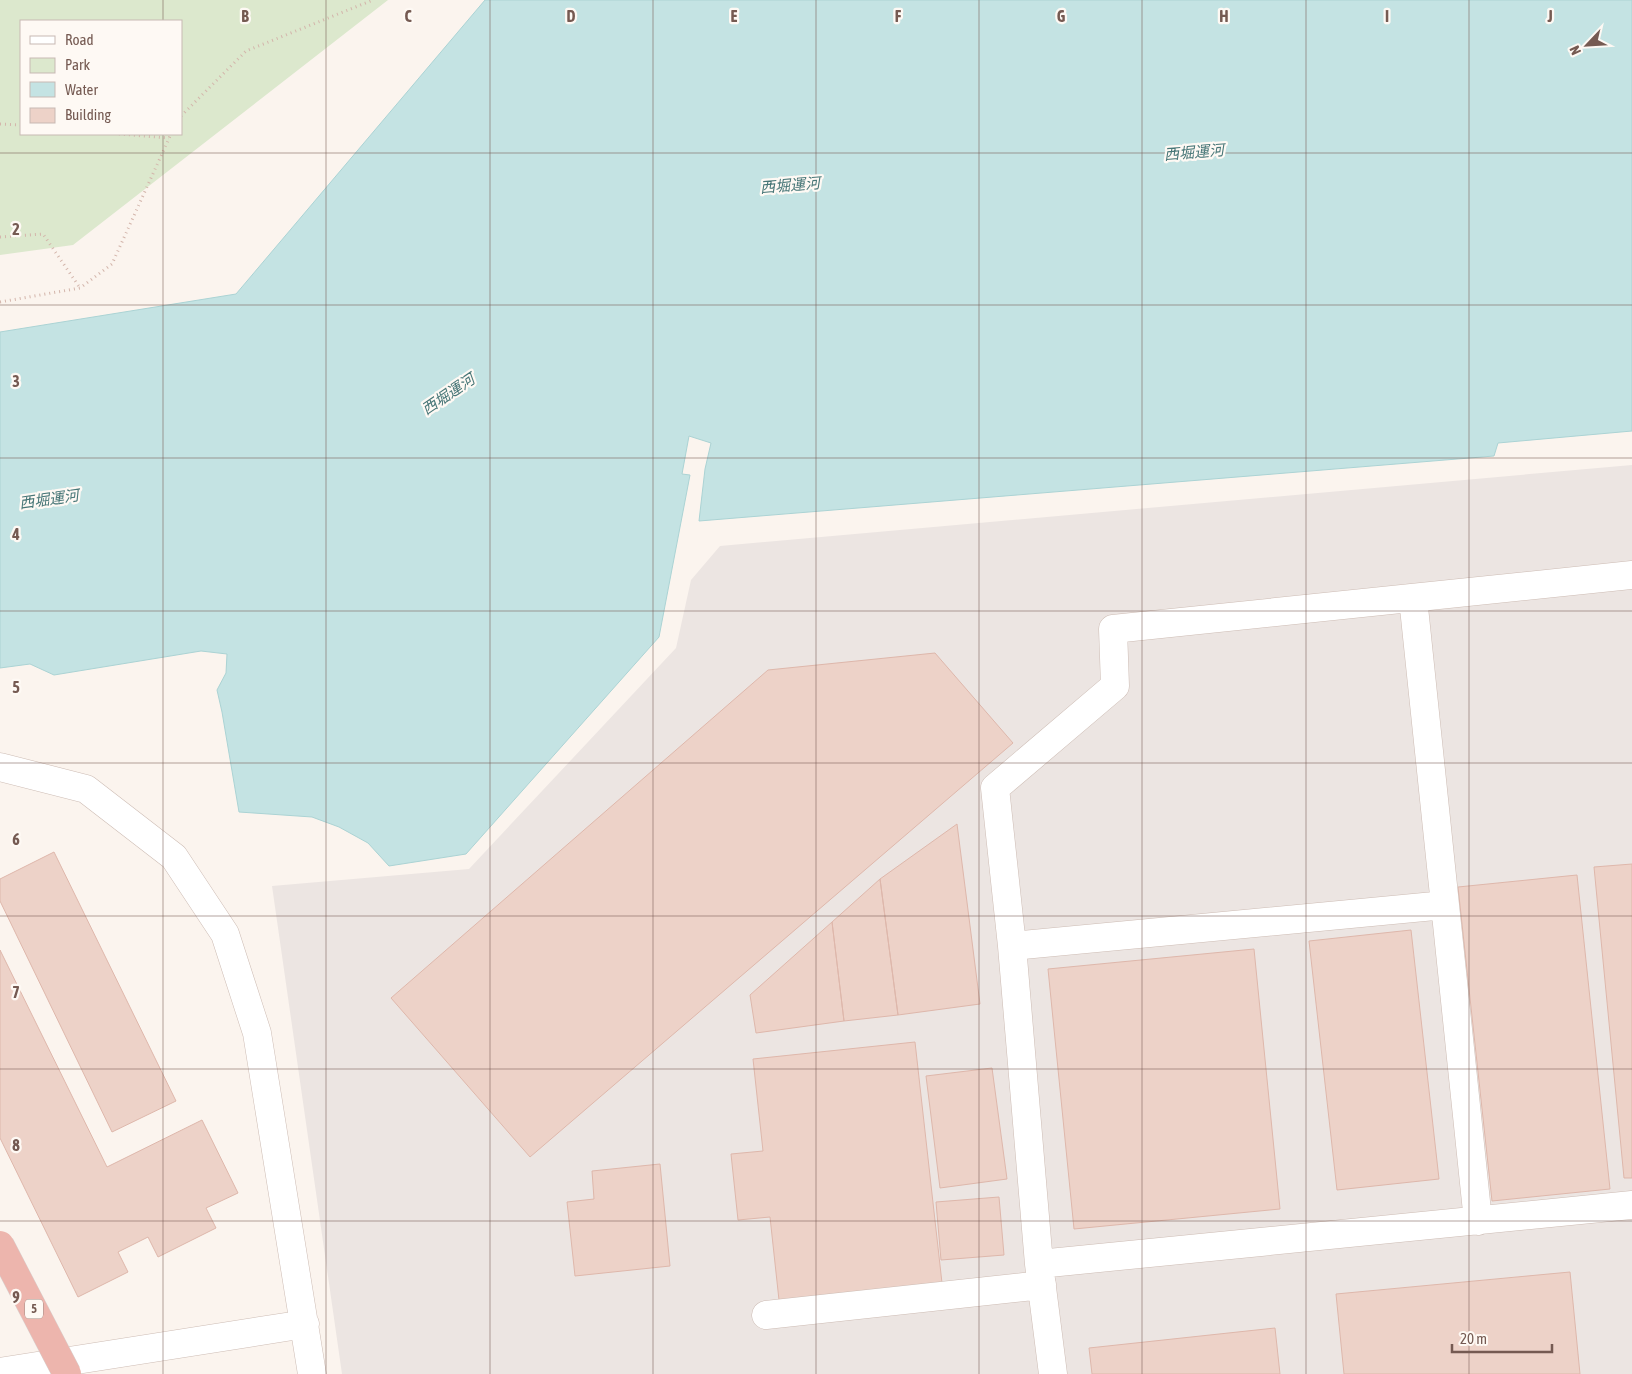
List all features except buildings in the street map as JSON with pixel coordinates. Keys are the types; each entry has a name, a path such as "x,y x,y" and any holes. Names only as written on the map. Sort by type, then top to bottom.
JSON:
{"highway":[{"name":"5","path":"0,1245 67,1374"}],"street":[{"path":"1053,1374 1040,1274 1012,946 995,788 1115,686 1113,629 1632,575"},
{"path":"1413,598 1478,1221"},
{"path":"0,767 86,789 174,857 225,934 257,1033 312,1374"},
{"path":"1012,946 1445,905"},
{"path":"766,1315 1040,1274 1478,1221 1632,1205"},
{"path":"0,1372 305,1324"}],"path":[{"path":"182,115 246,51 373,0"},
{"path":"0,124 20,125"},
{"path":"132,135 169,138"},
{"path":"0,302 80,288 112,264 170,135"},
{"path":"0,238 43,234 80,288"}],"shaded area":[{"path":"1632,465 1632,1374 342,1374 272,886 469,869 676,648 691,580 720,546"}],"green space":[{"path":"0,0 388,0 73,245 0,255"}],"water":[{"name":"西堀運河","path":"485,0 1632,0 1632,431 1498,443 1494,456 699,521 705,469 711,443 689,436 682,474 690,475 659,637 466,854 389,866 368,843 339,827 312,817 239,812 217,690 226,673 227,654 201,651 54,675 30,664 0,668 0,332 236,294"}]}
